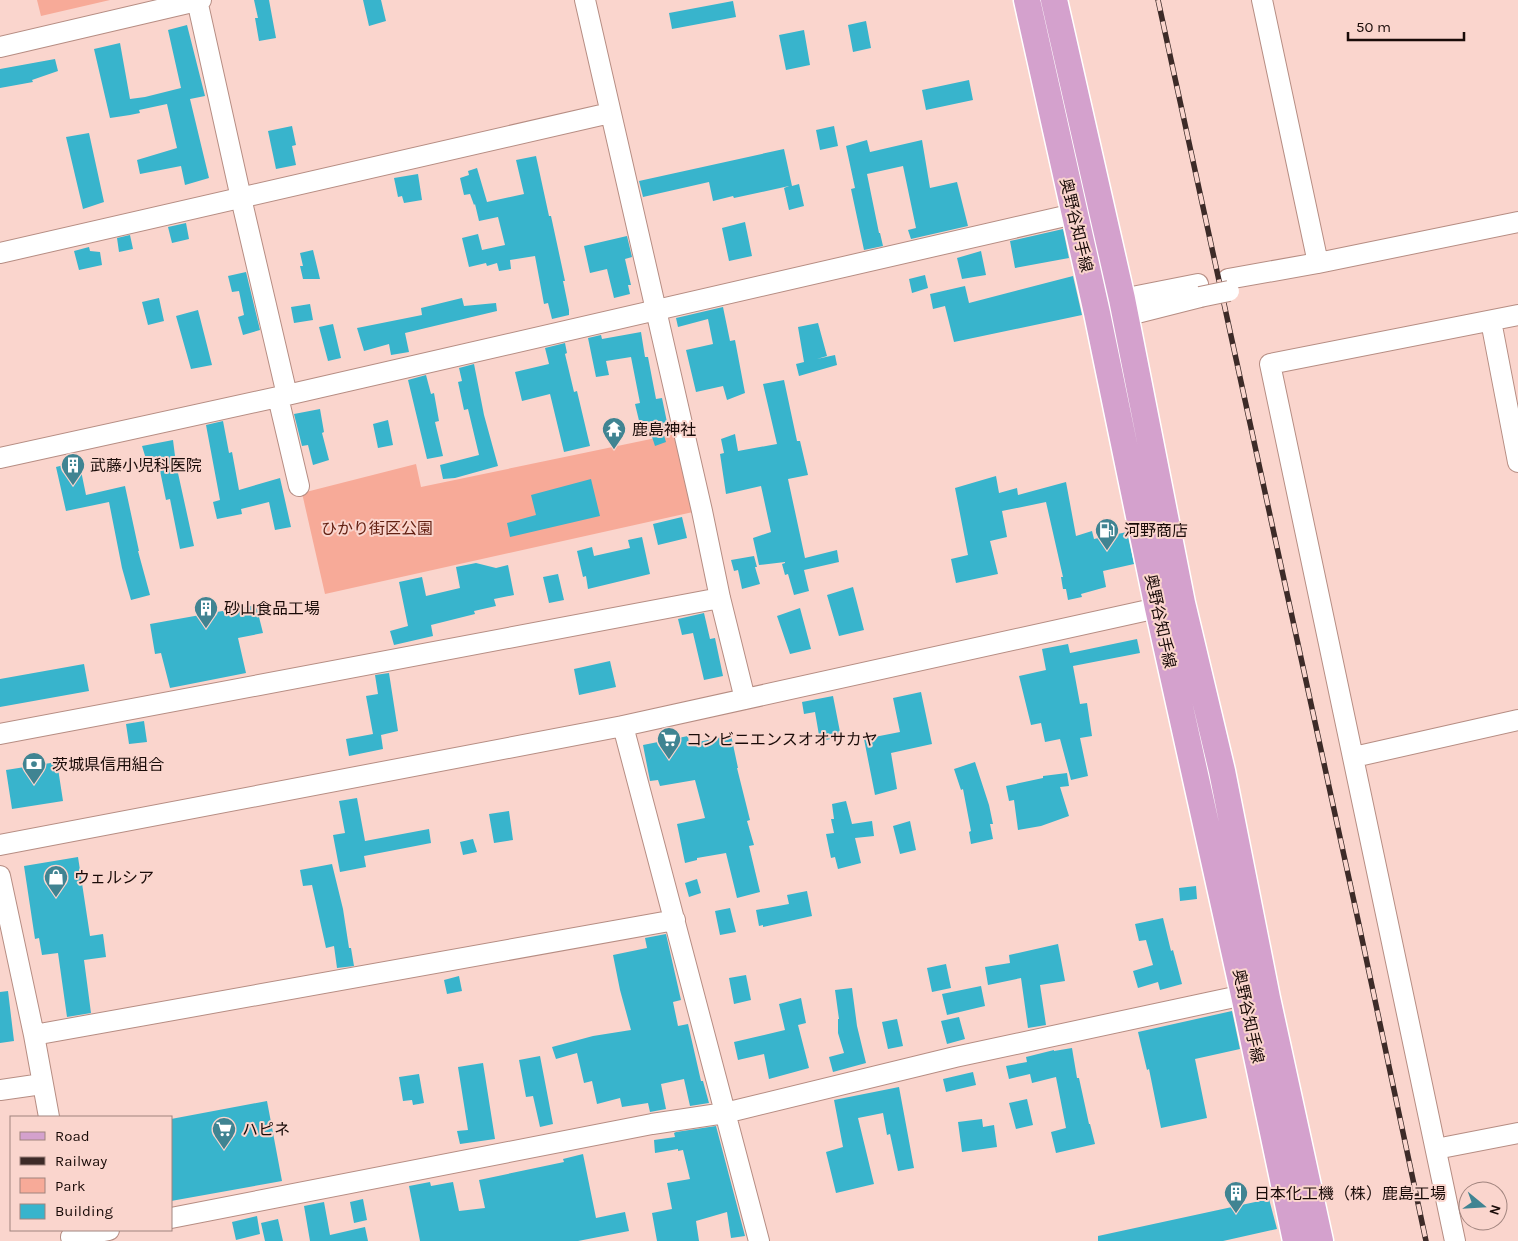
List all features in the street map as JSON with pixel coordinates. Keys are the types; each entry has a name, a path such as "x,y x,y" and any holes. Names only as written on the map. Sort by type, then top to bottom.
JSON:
{"main road":[{"name":"奥野谷知手線","path":"1027,0 1097,313 1170,606 1222,771 1267,998 1320,1241"},
{"name":"奥野谷知手線","path":"1054,0 1123,307 1170,606 1244,995 1296,1241"}],"street":[{"path":"584,0 702,510 720,598 745,699"},
{"path":"1262,0 1318,263"},
{"path":"0,47 199,1 283,396 299,486"},
{"path":"0,253 610,113"},
{"path":"0,458 283,396 1074,214"},
{"path":"1229,285 1318,263 1518,222"},
{"path":"1097,313 1199,290 1518,232"},
{"path":"1455,1241 1270,364 1518,316"},
{"path":"1490,321 1518,462"},
{"path":"0,734 720,598"},
{"path":"0,845 623,726 1170,606"},
{"path":"1354,757 1518,720"},
{"path":"623,726 759,1241"},
{"path":"0,876 34,1035 49,1116"},
{"path":"34,1035 675,920"},
{"path":"172,1218 652,1124 724,1113 954,1057 1244,995"},
{"path":"0,1090 42,1084"},
{"path":"1436,1149 1518,1133"},
{"path":"71,1236 103,1231"}],"green space":[{"path":"37,0 110,0 41,16"},
{"name":"ひかり街区公園","path":"675,434 693,512 325,594 302,493 416,464 421,487"}],"building":[{"path":"254,0 269,0 276,38 259,41 255,18 258,18"},
{"path":"363,0 381,0 386,21 369,26"},
{"path":"733,1 736,17 672,29 669,13"},
{"path":"866,21 871,48 853,52 848,25"},
{"path":"187,25 205,96 190,99 209,178 185,185 181,166 140,174 137,160 177,148 167,104 139,110 140,113 110,118 94,49 120,43 130,99 181,88 168,30"},
{"path":"804,30 810,65 786,70 779,35"},
{"path":"55,59 58,71 32,80 33,82 0,88 0,69"},
{"path":"969,80 973,100 926,110 922,90"},
{"path":"292,126 296,145 292,146 296,165 276,169 268,131"},
{"path":"834,126 838,146 820,150 816,130"},
{"path":"89,133 104,202 83,209 66,137"},
{"path":"867,140 870,152 922,140 930,188 957,182 968,226 911,239 908,230 916,228 903,166 867,174 883,246 864,250 851,189 855,188 846,146"},
{"path":"784,149 792,186 799,184 804,206 789,210 784,188 789,186 713,201 709,182 643,197 639,181"},
{"path":"536,156 565,281 563,281 569,310 569,315 552,319 548,303 544,304 535,256 510,260 511,269 499,271 497,263 487,266 486,263 469,267 462,238 478,234 482,250 505,245 498,217 479,221 475,204 470,194 464,195 460,178 469,175 468,171 477,168 487,202 524,194 516,160"},
{"path":"418,174 422,200 404,203 402,196 398,197 394,178"},
{"path":"745,222 752,256 729,261 722,228"},
{"path":"186,223 189,239 172,243 168,227"},
{"path":"1063,229 1069,258 1015,268 1010,241"},
{"path":"130,235 133,249 119,252 117,238"},
{"path":"627,236 632,257 625,259 631,285 628,285 630,294 614,298 607,269 590,273 584,246"},
{"path":"89,247 90,251 100,252 102,265 79,270 74,251"},
{"path":"313,250 320,279 303,279 300,253"},
{"path":"981,251 986,275 962,279 957,258"},
{"path":"246,272 260,330 243,335 238,317 244,315 239,291 232,292 228,276"},
{"path":"925,275 928,288 912,293 909,279"},
{"path":"1073,276 1082,315 954,342 945,306 933,309 930,294 965,286 969,303"},
{"path":"159,298 164,321 148,325 142,302"},
{"path":"462,298 464,306 496,303 497,311 405,333 409,352 391,355 389,344 364,351 357,328 422,315 421,308"},
{"path":"310,304 313,320 294,323 291,307"},
{"path":"723,307 730,341 735,340 745,393 727,400 723,386 696,392 686,350 713,344 708,319 678,327 676,318"},
{"path":"198,310 212,365 191,369 176,316"},
{"path":"818,323 827,356 817,359 835,355 837,365 799,376 796,364 804,362 798,327"},
{"path":"333,324 341,358 328,361 319,327"},
{"path":"641,332 645,357 648,357 656,399 662,398 668,427 662,429 666,442 655,446 650,431 642,433 635,404 640,403 631,357 606,361 609,375 596,377 588,338 601,335 602,339"},
{"path":"565,343 567,353 565,354 574,392 577,391 590,446 564,452 550,394 522,401 515,372 549,364 545,348"},
{"path":"474,364 484,415 498,466 455,478 443,479 440,465 479,455 468,409 464,410 458,382 462,381 459,368"},
{"path":"426,375 431,394 434,393 439,421 435,422 443,456 427,459 408,380"},
{"path":"784,380 797,441 800,441 808,475 788,479 805,558 837,550 839,562 804,570 809,591 794,595 788,574 785,575 782,564 785,562 759,565 753,538 771,532 761,486 726,494 720,454 724,453 721,439 735,434 738,451 777,444 763,384"},
{"path":"320,409 324,432 322,433 329,460 313,465 308,445 302,446 294,414"},
{"path":"388,420 393,445 378,448 373,424"},
{"path":"223,421 229,453 232,452 239,490 280,478 291,527 275,530 269,502 241,509 242,514 217,519 213,502 220,500 206,425"},
{"path":"173,440 176,464 194,546 180,549 170,499 166,500 157,456 146,459 142,446"},
{"path":"79,461 86,495 125,486 138,551 150,595 131,600 122,568 109,502 66,511 56,467"},
{"path":"996,476 999,493 1017,488 1018,495 1066,482 1076,536 1092,531 1094,539 1127,532 1134,564 1103,571 1106,587 1081,594 1082,597 1068,600 1066,589 1063,589 1061,577 1063,577 1046,502 1002,511 1007,537 990,541 998,574 956,583 951,559 968,555 955,488"},
{"path":"591,479 600,516 510,537 507,523 536,515 531,495"},
{"path":"682,517 687,538 658,545 653,524"},
{"path":"642,537 650,574 588,589 586,576 583,577 577,551 592,547 594,556 630,548 628,540"},
{"path":"754,556 760,584 742,589 738,570 734,571 731,560"},
{"path":"476,563 496,568 508,565 514,595 494,599 496,606 474,611 475,614 431,625 433,636 394,645 390,631 408,626 399,582 422,577 426,596 460,588 456,567"},
{"path":"558,574 564,600 549,603 543,577"},
{"path":"853,587 864,630 839,636 827,595"},
{"path":"256,605 263,633 238,638 246,673 170,688 161,653 155,654 150,624"},
{"path":"800,608 811,649 790,654 777,616"},
{"path":"704,613 710,639 715,638 723,676 704,680 693,633 682,635 678,619"},
{"path":"1137,639 1140,653 1073,666 1080,704 1087,703 1092,736 1080,738 1088,776 1071,780 1060,739 1045,742 1041,723 1031,725 1019,676 1046,670 1042,649 1068,644 1070,653"},
{"path":"610,661 616,687 579,695 574,669"},
{"path":"84,664 89,691 0,707 0,679"},
{"path":"389,673 398,731 381,735 383,749 349,756 346,739 373,734 366,696 378,694 375,675"},
{"path":"921,692 932,744 891,753 897,789 875,795 864,739 900,732 893,698"},
{"path":"833,696 841,737 820,741 815,712 804,714 802,702"},
{"path":"144,721 147,742 129,744 126,724"},
{"path":"731,735 750,820 747,821 754,845 749,846 760,892 737,898 726,853 697,858 697,860 685,863 677,824 705,818 695,780 660,786 658,780 650,781 643,745 688,736 689,744"},
{"name":"茨城県信用組合","path":"57,762 63,801 12,809 6,770"},
{"path":"975,762 989,805 993,824 990,824 993,839 971,844 969,832 971,831 963,789 961,790 954,769"},
{"path":"1067,773 1069,786 1060,787 1069,816 1041,826 1018,830 1014,800 1009,801 1006,786 1043,778 1043,776"},
{"path":"357,798 365,841 429,829 431,843 364,856 366,867 340,872 333,835 345,833 339,801"},
{"path":"846,801 852,824 872,821 874,836 855,838 861,863 838,869 835,857 831,858 826,834 834,833 831,819 834,819 832,804"},
{"path":"509,811 513,840 494,843 489,814"},
{"path":"910,821 916,850 900,854 893,826"},
{"path":"473,839 477,852 463,855 460,842"},
{"path":"78,857 90,936 103,934 106,957 84,960 91,1013 67,1017 58,953 42,955 39,938 35,939 24,866"},
{"path":"332,864 354,966 337,968 334,946 326,948 312,885 303,886 300,870"},
{"path":"697,879 701,893 689,897 685,883"},
{"path":"1196,886 1197,899 1180,901 1179,888"},
{"path":"807,891 812,916 763,927 763,925 759,926 756,910 789,904 787,895"},
{"path":"730,908 736,932 720,935 715,911"},
{"path":"1163,918 1182,984 1160,990 1158,982 1138,988 1133,971 1153,965 1146,940 1139,941 1135,924"},
{"path":"666,934 681,1000 673,1002 678,1026 688,1024 701,1081 703,1081 709,1103 690,1106 684,1079 661,1084 666,1109 650,1112 648,1103 622,1107 620,1098 597,1104 592,1081 584,1083 577,1053 556,1059 552,1047 593,1036 631,1030 613,955 647,948 645,938"},
{"path":"1058,944 1065,981 1040,985 1046,1025 1028,1028 1021,978 988,985 985,967 1010,963 1009,955"},
{"path":"946,964 951,988 932,992 927,968"},
{"path":"746,975 751,1000 734,1004 729,978"},
{"path":"459,976 462,991 447,994 444,980"},
{"path":"981,986 985,1006 947,1015 942,994"},
{"path":"852,988 857,1026 866,1063 833,1072 829,1057 844,1053 838,1033 839,1019 835,990"},
{"path":"8,991 14,1041 0,1043 0,992"},
{"path":"801,998 806,1023 798,1025 809,1068 769,1079 764,1054 738,1060 734,1042 785,1030 779,1004"},
{"path":"1232,1011 1240,1049 1195,1059 1207,1118 1161,1128 1149,1069 1147,1070 1138,1032"},
{"path":"959,1017 965,1039 947,1044 941,1021"},
{"path":"897,1019 903,1046 888,1049 882,1022"},
{"path":"1072,1048 1077,1078 1079,1078 1095,1144 1056,1153 1051,1132 1066,1128 1056,1077 1032,1083 1030,1074 1009,1079 1006,1066 1027,1062 1026,1057"},
{"path":"540,1056 553,1124 540,1127 533,1096 526,1097 519,1060"},
{"path":"483,1063 495,1139 460,1144 457,1131 468,1130 458,1067"},
{"path":"973,1072 976,1085 946,1092 943,1079"},
{"path":"419,1074 424,1103 413,1105 412,1100 403,1101 399,1077"},
{"path":"899,1087 914,1168 898,1171 890,1134 887,1135 883,1113 858,1118 874,1184 836,1193 826,1152 843,1147 834,1100"},
{"path":"1027,1099 1033,1125 1016,1129 1009,1103"},
{"name":"ハピネ","path":"267,1101 282,1181 172,1201 172,1119"},
{"path":"982,1119 983,1127 994,1125 997,1147 962,1152 958,1122"},
{"path":"716,1126 745,1236 731,1238 727,1212 696,1221 699,1241 657,1241 652,1213 672,1209 667,1183 690,1179 683,1150 678,1151 678,1149 655,1153 654,1140 675,1137 674,1133 676,1132"},
{"path":"583,1154 596,1218 625,1212 629,1231 578,1241 420,1241 409,1186 430,1182 431,1186 453,1182 459,1211 485,1208 479,1180 564,1162 563,1159"},
{"path":"363,1199 367,1220 354,1223 350,1202"},
{"name":"日本化工機（株）鹿島工場","path":"1269,1199 1277,1229 1223,1241 1098,1241 1098,1236"},
{"path":"324,1202 330,1235 365,1227 368,1241 310,1241 304,1206"},
{"path":"257,1216 260,1234 236,1240 232,1222"},
{"path":"278,1219 283,1241 265,1241 261,1223"}],"railway":[{"path":"1158,0 1426,1241"}],"place":[{"name":"鹿島神社","path":"614,450"},
{"name":"武藤小児科医院","path":"73,486"},
{"name":"河野商店","path":"1107,551"},
{"name":"砂山食品工場","path":"206,629"},
{"name":"コンビニエンスオオサカヤ","path":"669,760"},
{"name":"茨城県信用組合","path":"34,785"},
{"name":"ウェルシア","path":"56,898"},
{"name":"ハピネ","path":"224,1150"},
{"name":"日本化工機（株）鹿島工場","path":"1236,1214"}]}
